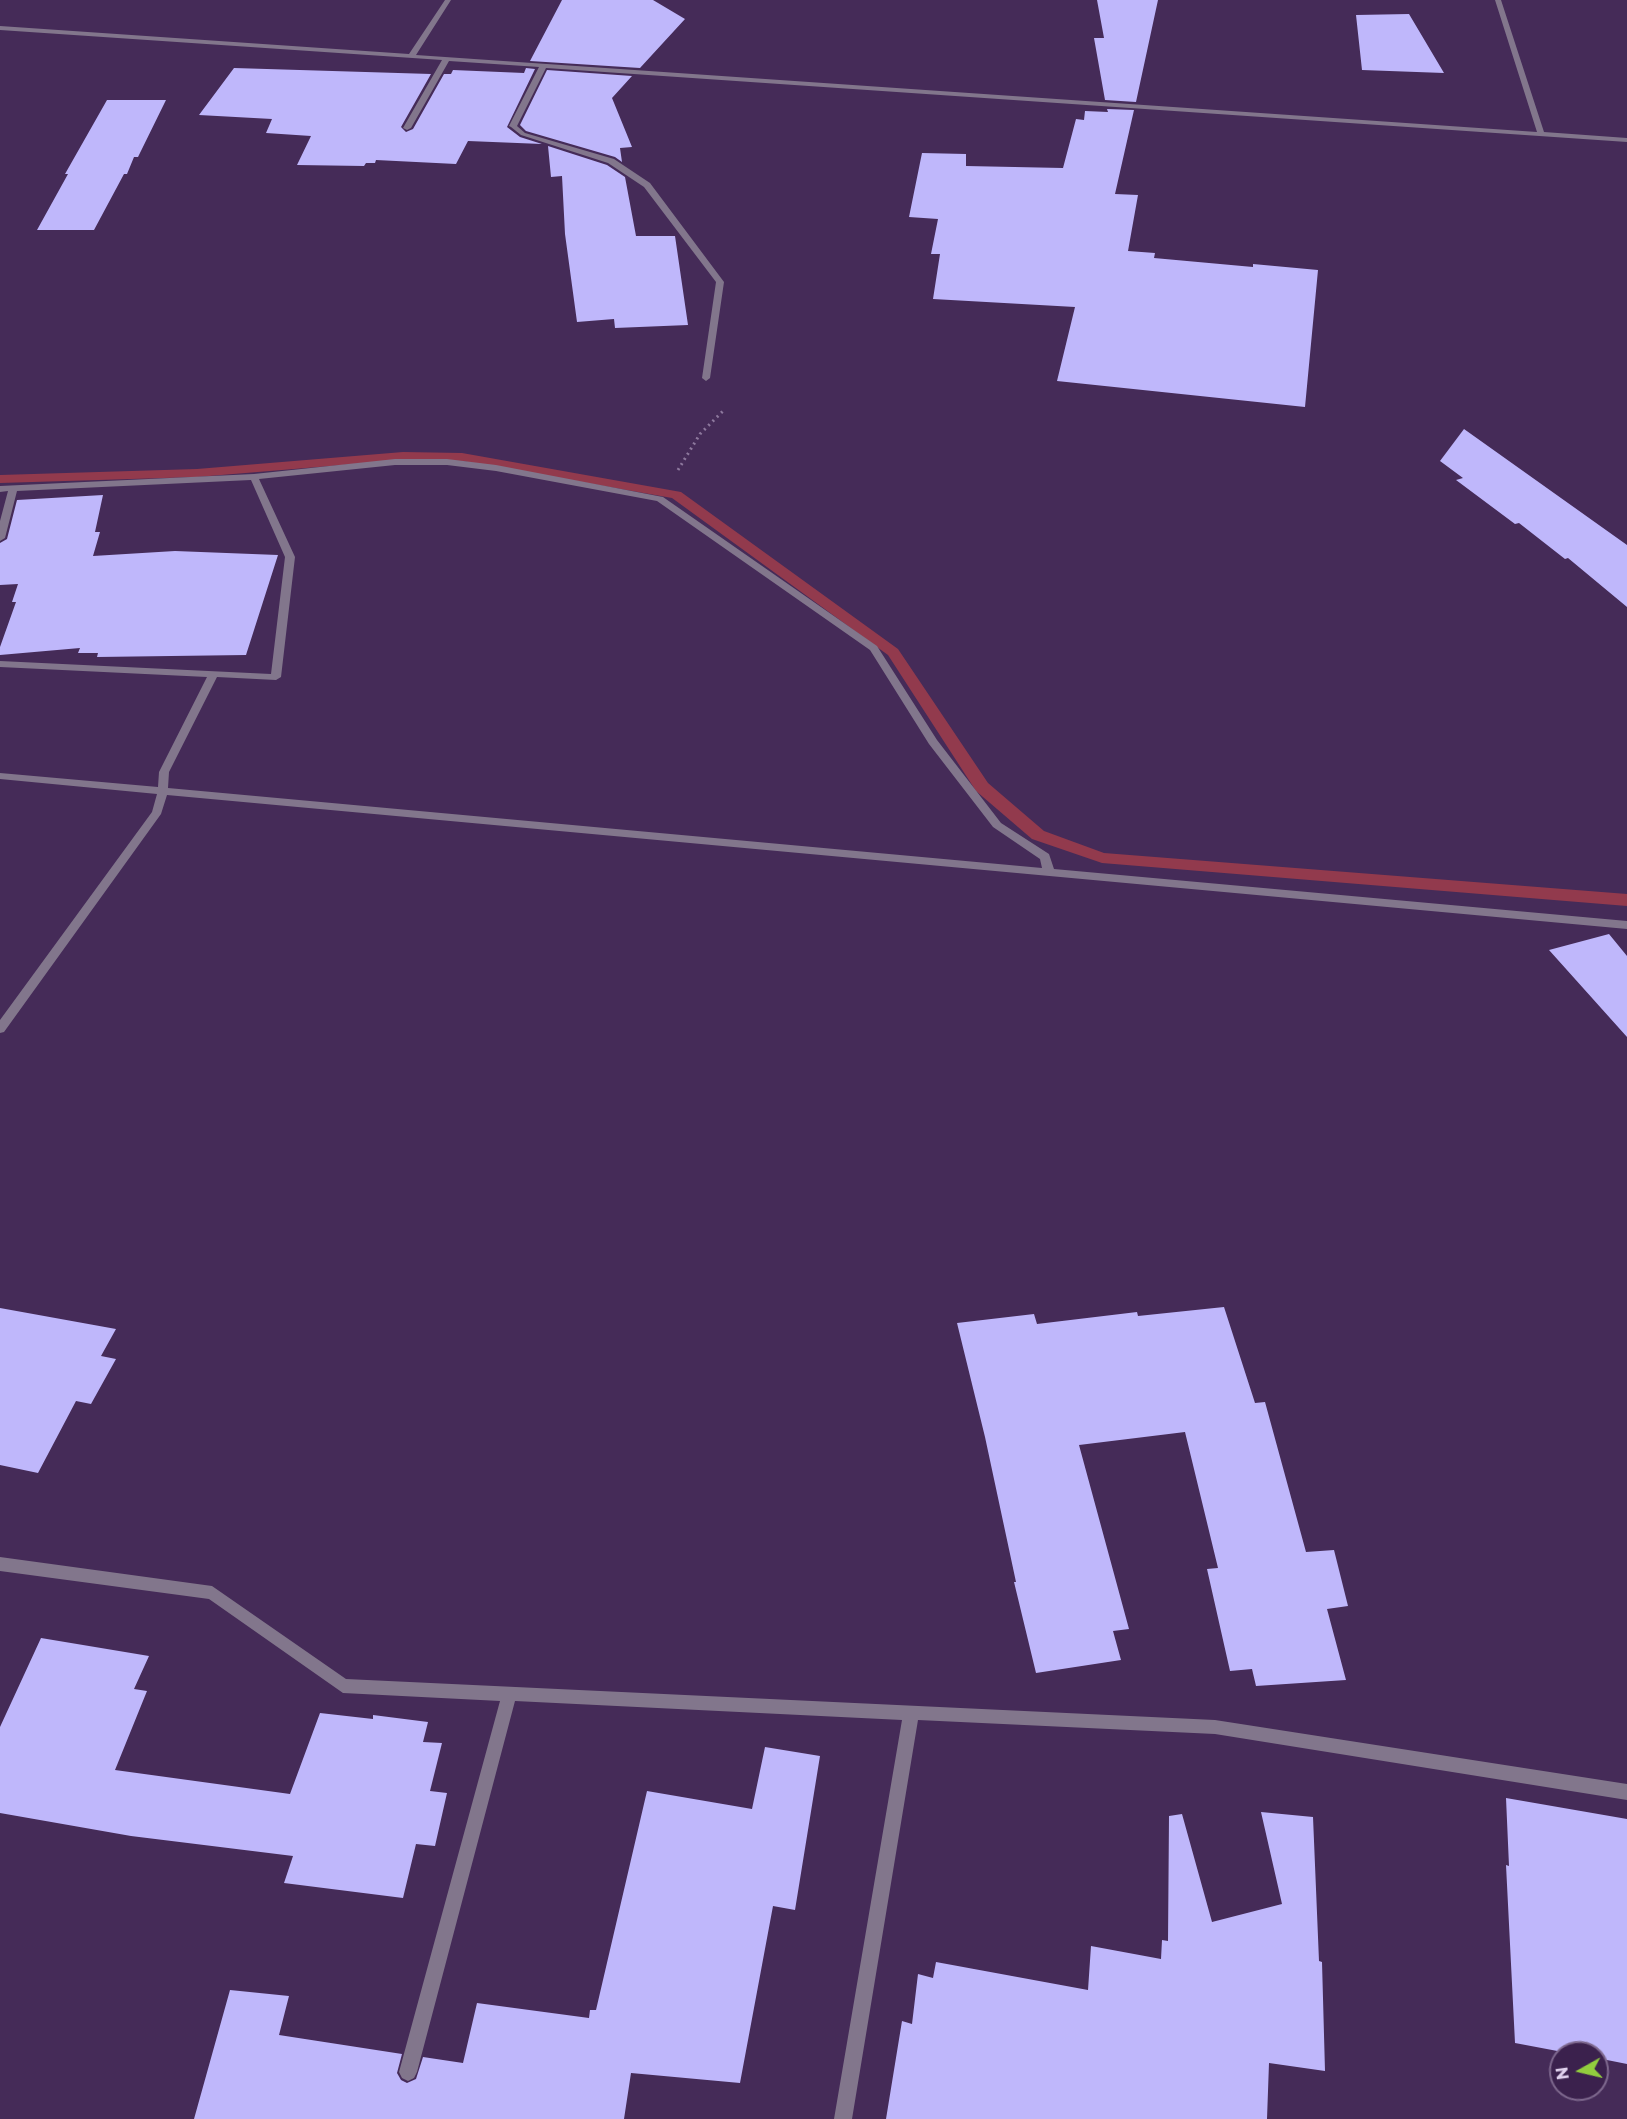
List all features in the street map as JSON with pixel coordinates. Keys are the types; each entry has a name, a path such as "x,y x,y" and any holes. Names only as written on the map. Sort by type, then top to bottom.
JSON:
{"street":[{"path":"412,55 448,0"},
{"path":"1498,0 1541,134"},
{"path":"0,28 1627,140"},
{"path":"407,128 447,58"},
{"path":"544,64 513,126 523,134 611,161 647,185 720,282 706,378"},
{"path":"0,489 254,477 395,462 447,462 496,468 660,499 874,648 933,742 997,825 1045,856 1049,872"},
{"path":"0,663 276,677 290,557 254,477"},
{"path":"0,538 13,489"},
{"path":"0,1029 157,812 163,790 164,772 213,675"},
{"path":"0,776 1627,925"},
{"path":"0,1564 212,1593 343,1686 1215,1727 1627,1792"},
{"path":"408,2072 509,1694"},
{"path":"843,2119 911,1714"}],"path":[{"path":"660,499 700,434 737,396 706,378"}],"building":[{"path":"562,0 653,0 685,19 640,68 530,61"},
{"path":"1097,0 1158,0 1136,102 1105,100 1094,38 1104,38"},
{"path":"1409,14 1444,73 1362,70 1356,15"},
{"path":"234,68 431,74 401,127 406,132 413,129 444,74 451,74 453,70 524,73 526,68 535,69 507,127 520,137 542,144 468,141 456,164 376,160 375,163 366,163 364,166 297,165 311,136 266,133 272,119 199,115"},
{"path":"547,70 632,76 612,98 632,147 620,148 622,162 615,157 526,131 520,125"},
{"path":"107,100 166,100 138,157 134,157 127,174 124,174 94,230 37,230 68,174 65,174"},
{"path":"1107,109 1134,110 1115,194 1138,195 1128,251 1155,253 1154,258 1318,270 1305,407 1057,381 1075,307 933,299 940,254 931,254 938,219 909,217 922,153 966,154 966,166 1063,168 1076,119 1084,120 1085,111 1108,112"},
{"path":"548,146 607,165 625,177 636,236 675,236 688,325 615,328 614,319 577,322 565,234 562,176 551,177"},
{"path":"1464,429 1627,545 1627,607 1568,558 1565,559 1519,523 1515,524 1456,480 1463,478 1440,461"},
{"path":"103,495 95,532 100,532 93,556 175,551 278,555 246,655 97,657 98,653 78,653 80,648 0,655 0,647 16,602 12,602 18,584 0,585 0,543 7,539 17,500"},
{"path":"1609,934 1627,956 1627,1037 1549,950"},
{"path":"1224,1307 1255,1403 1265,1402 1306,1552 1334,1550 1348,1606 1327,1609 1346,1680 1256,1686 1252,1669 1230,1671 1207,1569 1218,1568 1185,1432 1079,1445 1129,1629 1113,1631 1121,1660 1036,1673 1014,1582 1016,1582 985,1437 957,1323 1034,1314 1037,1324 1137,1312 1138,1316"},
{"path":"0,1308 116,1329 101,1356 116,1359 91,1404 76,1401 38,1473 0,1465"},
{"path":"41,1638 149,1656 134,1689 147,1691 115,1770 290,1794 320,1713 373,1719 373,1715 428,1722 423,1742 442,1743 430,1791 447,1793 435,1846 416,1844 403,1898 284,1883 293,1856 131,1836 0,1813 0,1727"},
{"path":"765,1747 820,1756 795,1910 773,1906 740,2083 631,2073 624,2119 194,2119 230,1990 289,1996 279,2035 402,2054 397,2073 401,2080 407,2083 416,2079 423,2057 463,2063 477,2003 589,2018 590,2010 596,2010 647,1791 752,1809"},
{"path":"1506,1798 1627,1819 1627,2064 1609,2060 1609,2041 1549,2041 1549,2049 1515,2043 1506,1865 1509,1866"},
{"path":"1261,1812 1313,1817 1319,1961 1322,1962 1325,2071 1269,2063 1267,2119 886,2119 902,2021 912,2024 918,1974 933,1978 936,1962 1088,1990 1091,1946 1161,1959 1162,1940 1168,1941 1169,1816 1182,1814 1212,1922 1282,1904"}],"waterway":[{"path":"0,479 197,473 403,456 462,457 676,495 893,652 982,787 1038,835 1102,858 1627,900"}]}
